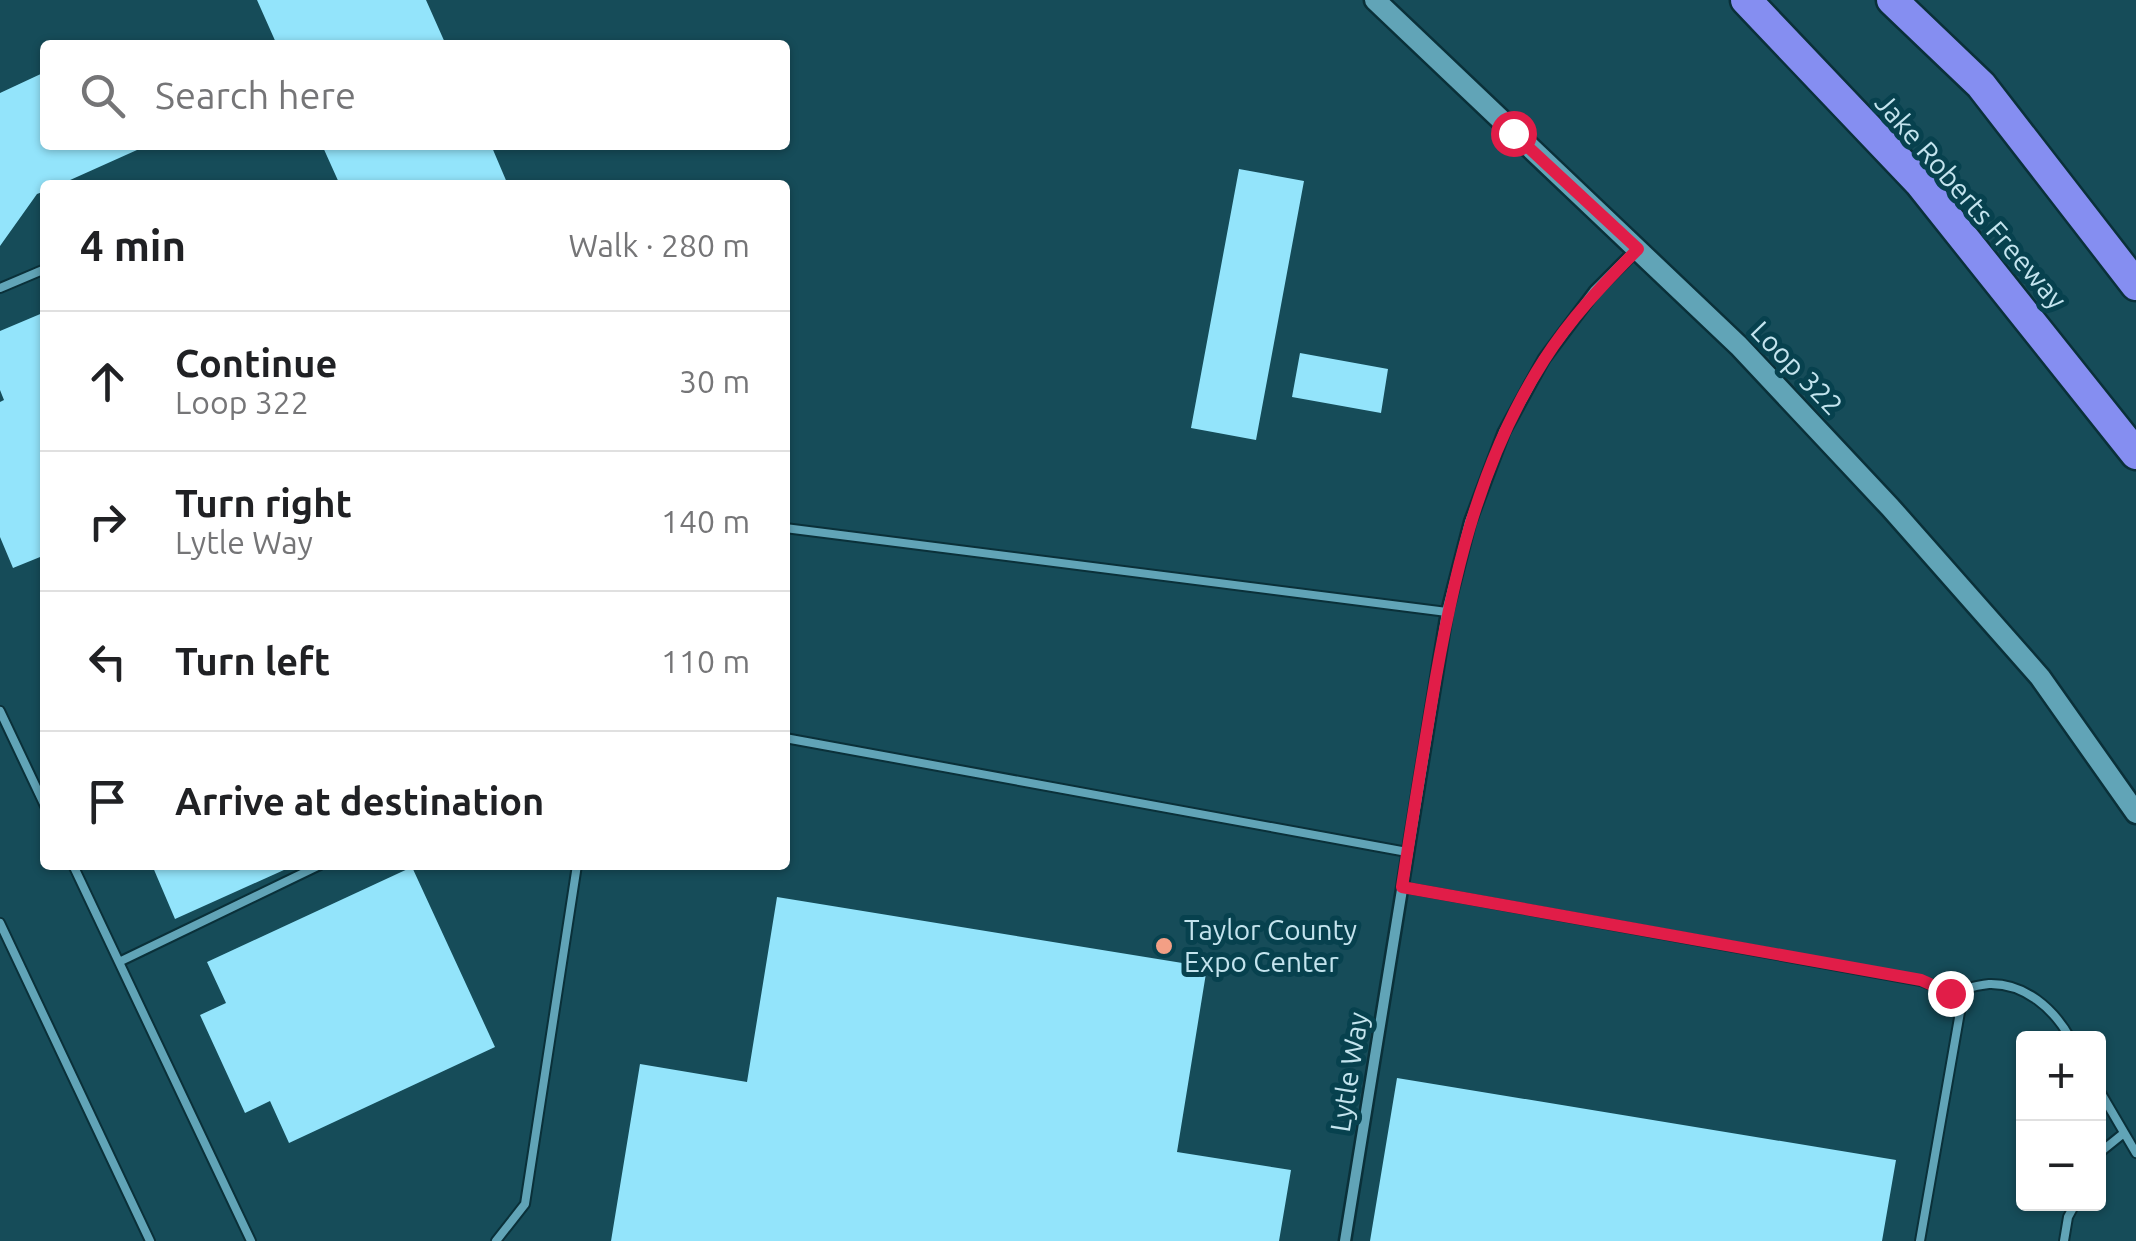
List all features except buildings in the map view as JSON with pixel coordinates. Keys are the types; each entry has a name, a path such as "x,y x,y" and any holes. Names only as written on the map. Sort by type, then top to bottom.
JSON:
{"highway":[{"name":"Jake Roberts Freeway","path":"1746,0 1920,184 2136,454"},
{"path":"1892,0 1980,84 2136,285"}],"main road":[{"name":"Loop 322","path":"1375,0 1739,346 1903,521 2040,677 2136,813"}],"street":[{"name":"Lytle Way","path":"1345,1241 1447,612 1470,522 1504,432 1544,359 1595,292 1638,249"}],"lane":[{"path":"0,288 40,270"},
{"path":"790,529 1447,612"},
{"path":"0,710 40,795"},
{"path":"790,739 1407,852"},
{"path":"75,870 251,1241"},
{"path":"119,962 310,870"},
{"path":"496,1241 524,1204 576,870"},
{"path":"1402,887 1921,980 1950,993 1989,984 2023,990 2059,1019 2066,1031"},
{"path":"0,923 150,1241"},
{"path":"1920,1241 1960,1012 1950,993"},
{"path":"2106,1102 2136,1153"},
{"path":"2106,1146 2124,1133"},
{"path":"2064,1241 2071,1211"}],"place":[{"name":"Taylor County Expo Center","path":"1164,946"}],"route":[{"path":"1513,133 1638,249 1595,292 1544,359 1504,432 1470,522 1447,612 1402,887 1921,980 1950,993"}]}
